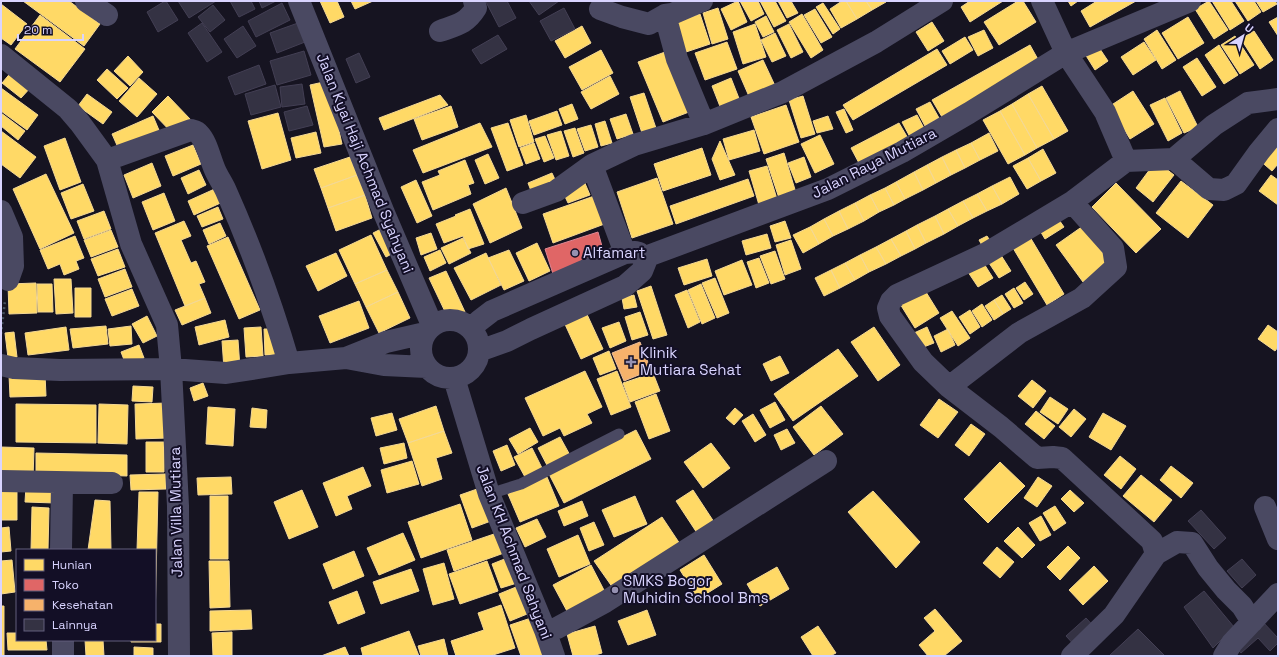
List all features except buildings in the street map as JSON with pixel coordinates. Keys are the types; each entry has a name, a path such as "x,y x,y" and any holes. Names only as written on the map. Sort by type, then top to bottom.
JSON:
{"street":[{"path":"86,1 107,15"},
{"name":"Jalan Kyai Haji Achmad Syahyani","path":"299,1 429,329"},
{"path":"440,31 459,24 471,16 476,8 474,1"},
{"path":"600,9 622,17 649,24 665,15 672,14 702,1"},
{"path":"523,203 556,191 592,165 634,145 704,124 783,92 876,42 942,1"},
{"path":"1042,1 1066,53 1106,112 1126,161"},
{"name":"Jalan Raya Mutiara","path":"648,256 828,189 902,152 969,113 1066,53 1190,1"},
{"path":"665,15 677,59 704,124"},
{"path":"1,55 68,109 107,160 191,130 196,131 200,135 210,155 215,170 226,190 258,268 289,363"},
{"path":"1156,554 1152,541 1062,458 1037,458 949,387 923,362 890,316 888,308 890,301 897,295 985,254 1072,202 1126,161 1174,159 1214,125 1248,103 1278,100"},
{"path":"1174,159 1209,189 1224,190 1236,184 1278,129"},
{"name":"Jalan Villa Mutiara","path":"107,160 131,244 167,325 171,368 178,506 179,656"},
{"path":"592,165 625,253"},
{"path":"949,387 1019,333 1082,298 1116,268 1113,248 1072,202"},
{"path":"1,211 12,237 13,266 8,280"},
{"path":"471,329 492,311 625,253 635,252 648,256 642,271 625,286 506,342 479,351"},
{"path":"346,358 386,342 429,329 440,321 456,320 471,329 476,336 479,351 477,361 471,369 463,375 454,378 444,378 434,374 422,359 420,350 421,341 429,329"},
{"path":"8,366 60,370 171,368 226,373 289,363 346,358 384,365 427,367"},
{"name":"Jalan KH Achmad Sahyani","path":"454,378 489,494 545,630 554,656"},
{"path":"545,630 557,628 605,602 826,461"},
{"path":"1,481 62,483 112,482"},
{"path":"61,549 62,483"},
{"path":"1265,507 1278,539"},
{"path":"1072,656 1114,615 1156,554 1177,542 1192,543 1208,568 1226,590 1242,606 1252,622"},
{"path":"1224,656 1232,643 1278,594"},
{"path":"62,641 63,656"}],"lane":[{"path":"489,494 521,484 619,434"}],"path":[{"path":"1,334 8,280"}],"place":[{"name":"Alfamart","path":"575,253"},
{"name":"Klinik Mutiara Sehat","path":"631,362"},
{"name":"SMKS Bogor Muhidin School Bms","path":"615,590"}]}
